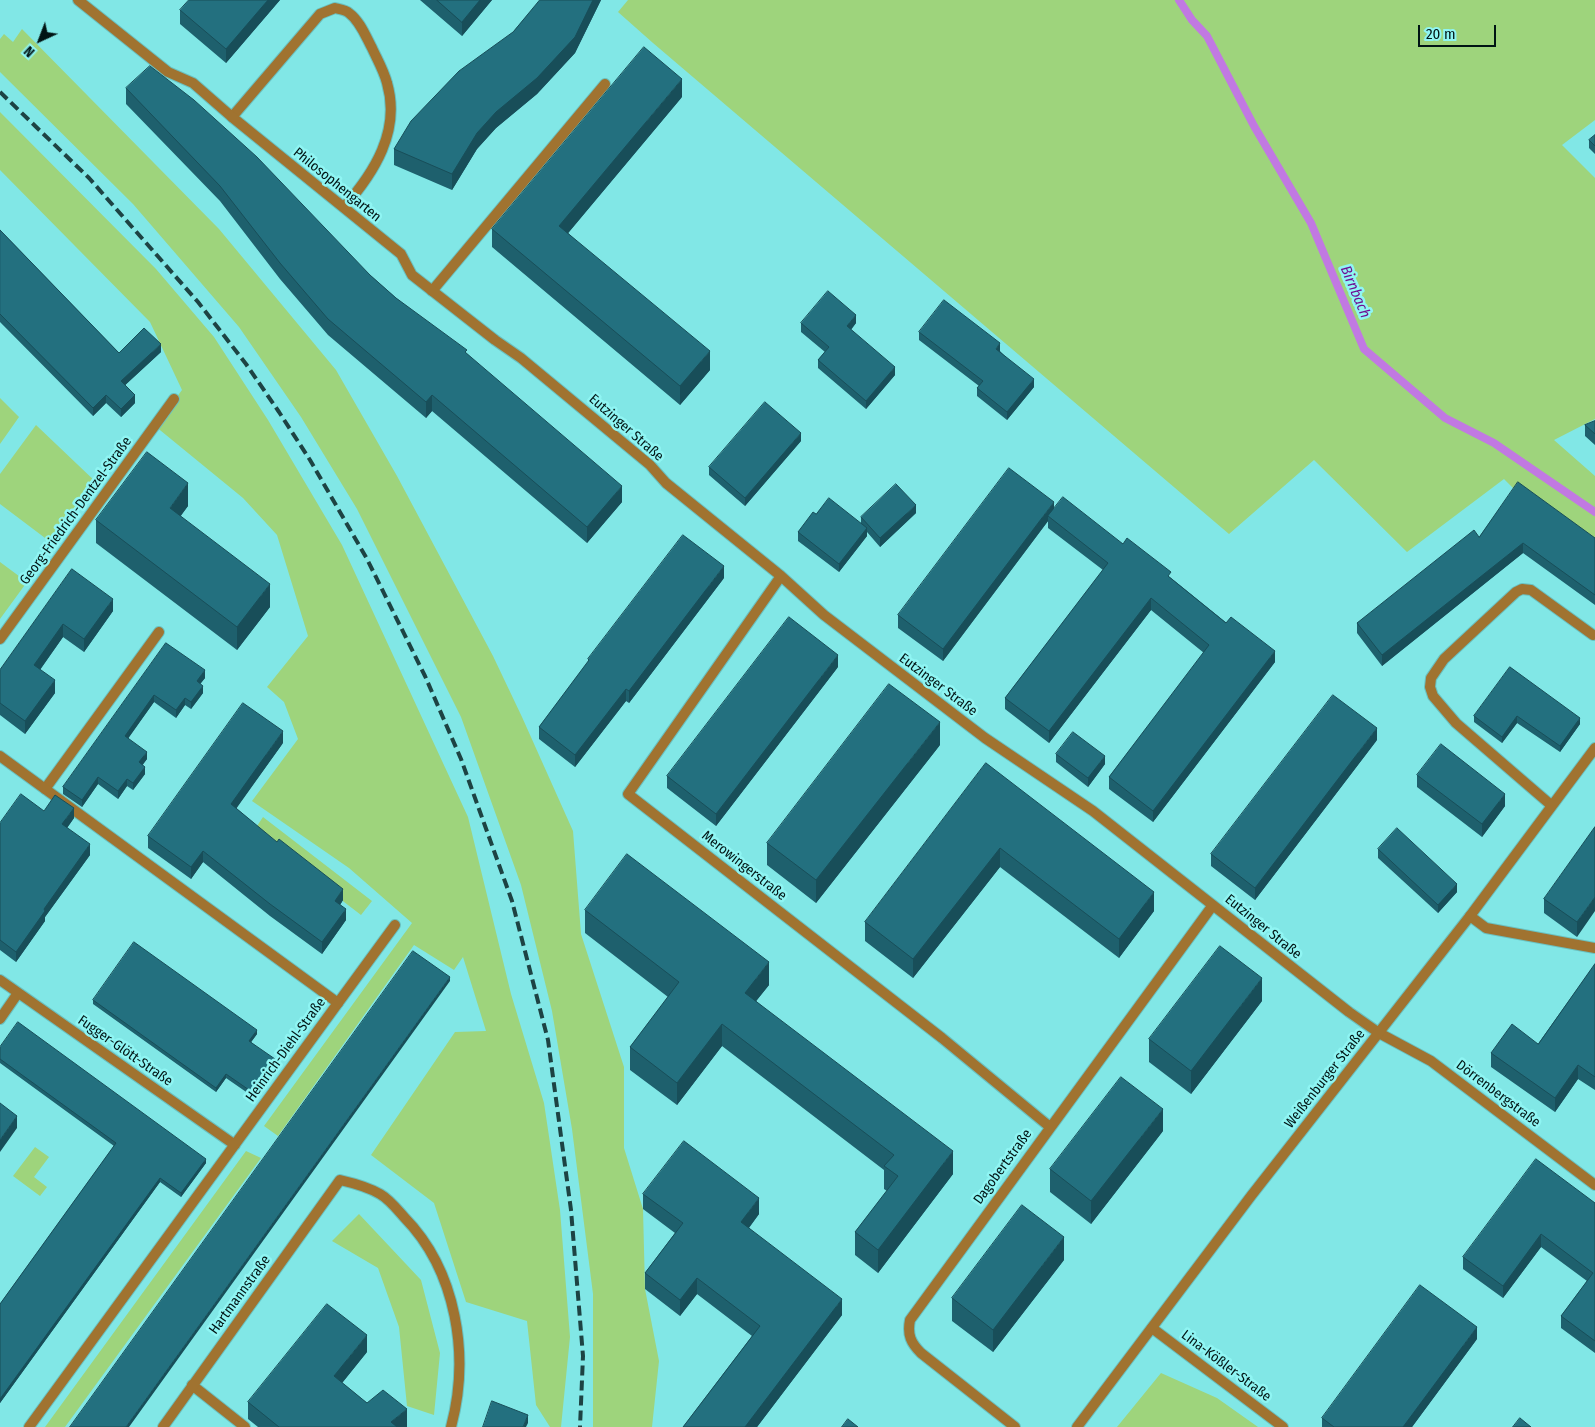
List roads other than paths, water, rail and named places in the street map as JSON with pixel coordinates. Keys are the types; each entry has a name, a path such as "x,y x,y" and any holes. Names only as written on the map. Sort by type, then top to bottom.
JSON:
{"street":[{"name":"Philosophengarten","path":"78,0 168,72 193,82 232,117 401,254 412,275 495,340"},
{"path":"232,117 320,14 335,8 349,13 363,31 376,57 387,83 392,107 388,134 382,152 362,187 344,207"},
{"path":"432,291 605,84"},
{"name":"Eutzinger Straße","path":"495,340 521,358 650,465 666,483 781,576 824,615 985,738 1093,811 1261,941 1291,968 1379,1033"},
{"name":"Georg-Friedrich-Dentzel-Straße","path":"0,638 174,399"},
{"name":"Merowingerstraße","path":"781,576 628,794 942,1038 1050,1127"},
{"path":"1551,805 1456,723 1433,696 1430,687 1431,678 1444,659 1516,592 1522,589 1531,590 1593,635"},
{"path":"45,789 160,632"},
{"name":"Weißenburger Straße","path":"1077,1427 1251,1196 1470,916 1595,748"},
{"name":"Heinrich-Diehl-Straße","path":"0,756 338,1003 29,1427"},
{"name":"Dagobertstraße","path":"1016,1427 921,1353 911,1343 908,1330 910,1320 1213,905"},
{"path":"1470,916 1486,928 1595,948"},
{"path":"338,1003 395,925"},
{"name":"Fugger-Glött-Straße","path":"0,980 235,1145"},
{"path":"0,1020 18,993"},
{"name":"Dörrenbergstraße","path":"1379,1033 1431,1061 1595,1185"},
{"name":"Hartmannstraße","path":"163,1427 340,1180 356,1184 380,1194 416,1229 438,1265 449,1295 456,1324 459,1349 458,1390 451,1427"},
{"name":"Lina-Kößler-Straße","path":"1152,1328 1283,1427"},
{"path":"192,1385 245,1427"}],"waterway":[{"name":"Birnbach","path":"1179,0 1192,20 1207,36 1254,126 1311,223 1364,349 1445,418 1494,443 1595,512"}],"railway":[{"path":"0,92 89,178 198,302 246,364 310,460 367,559 425,676 461,759 512,901 548,1040 571,1210 583,1356 580,1427"}]}
